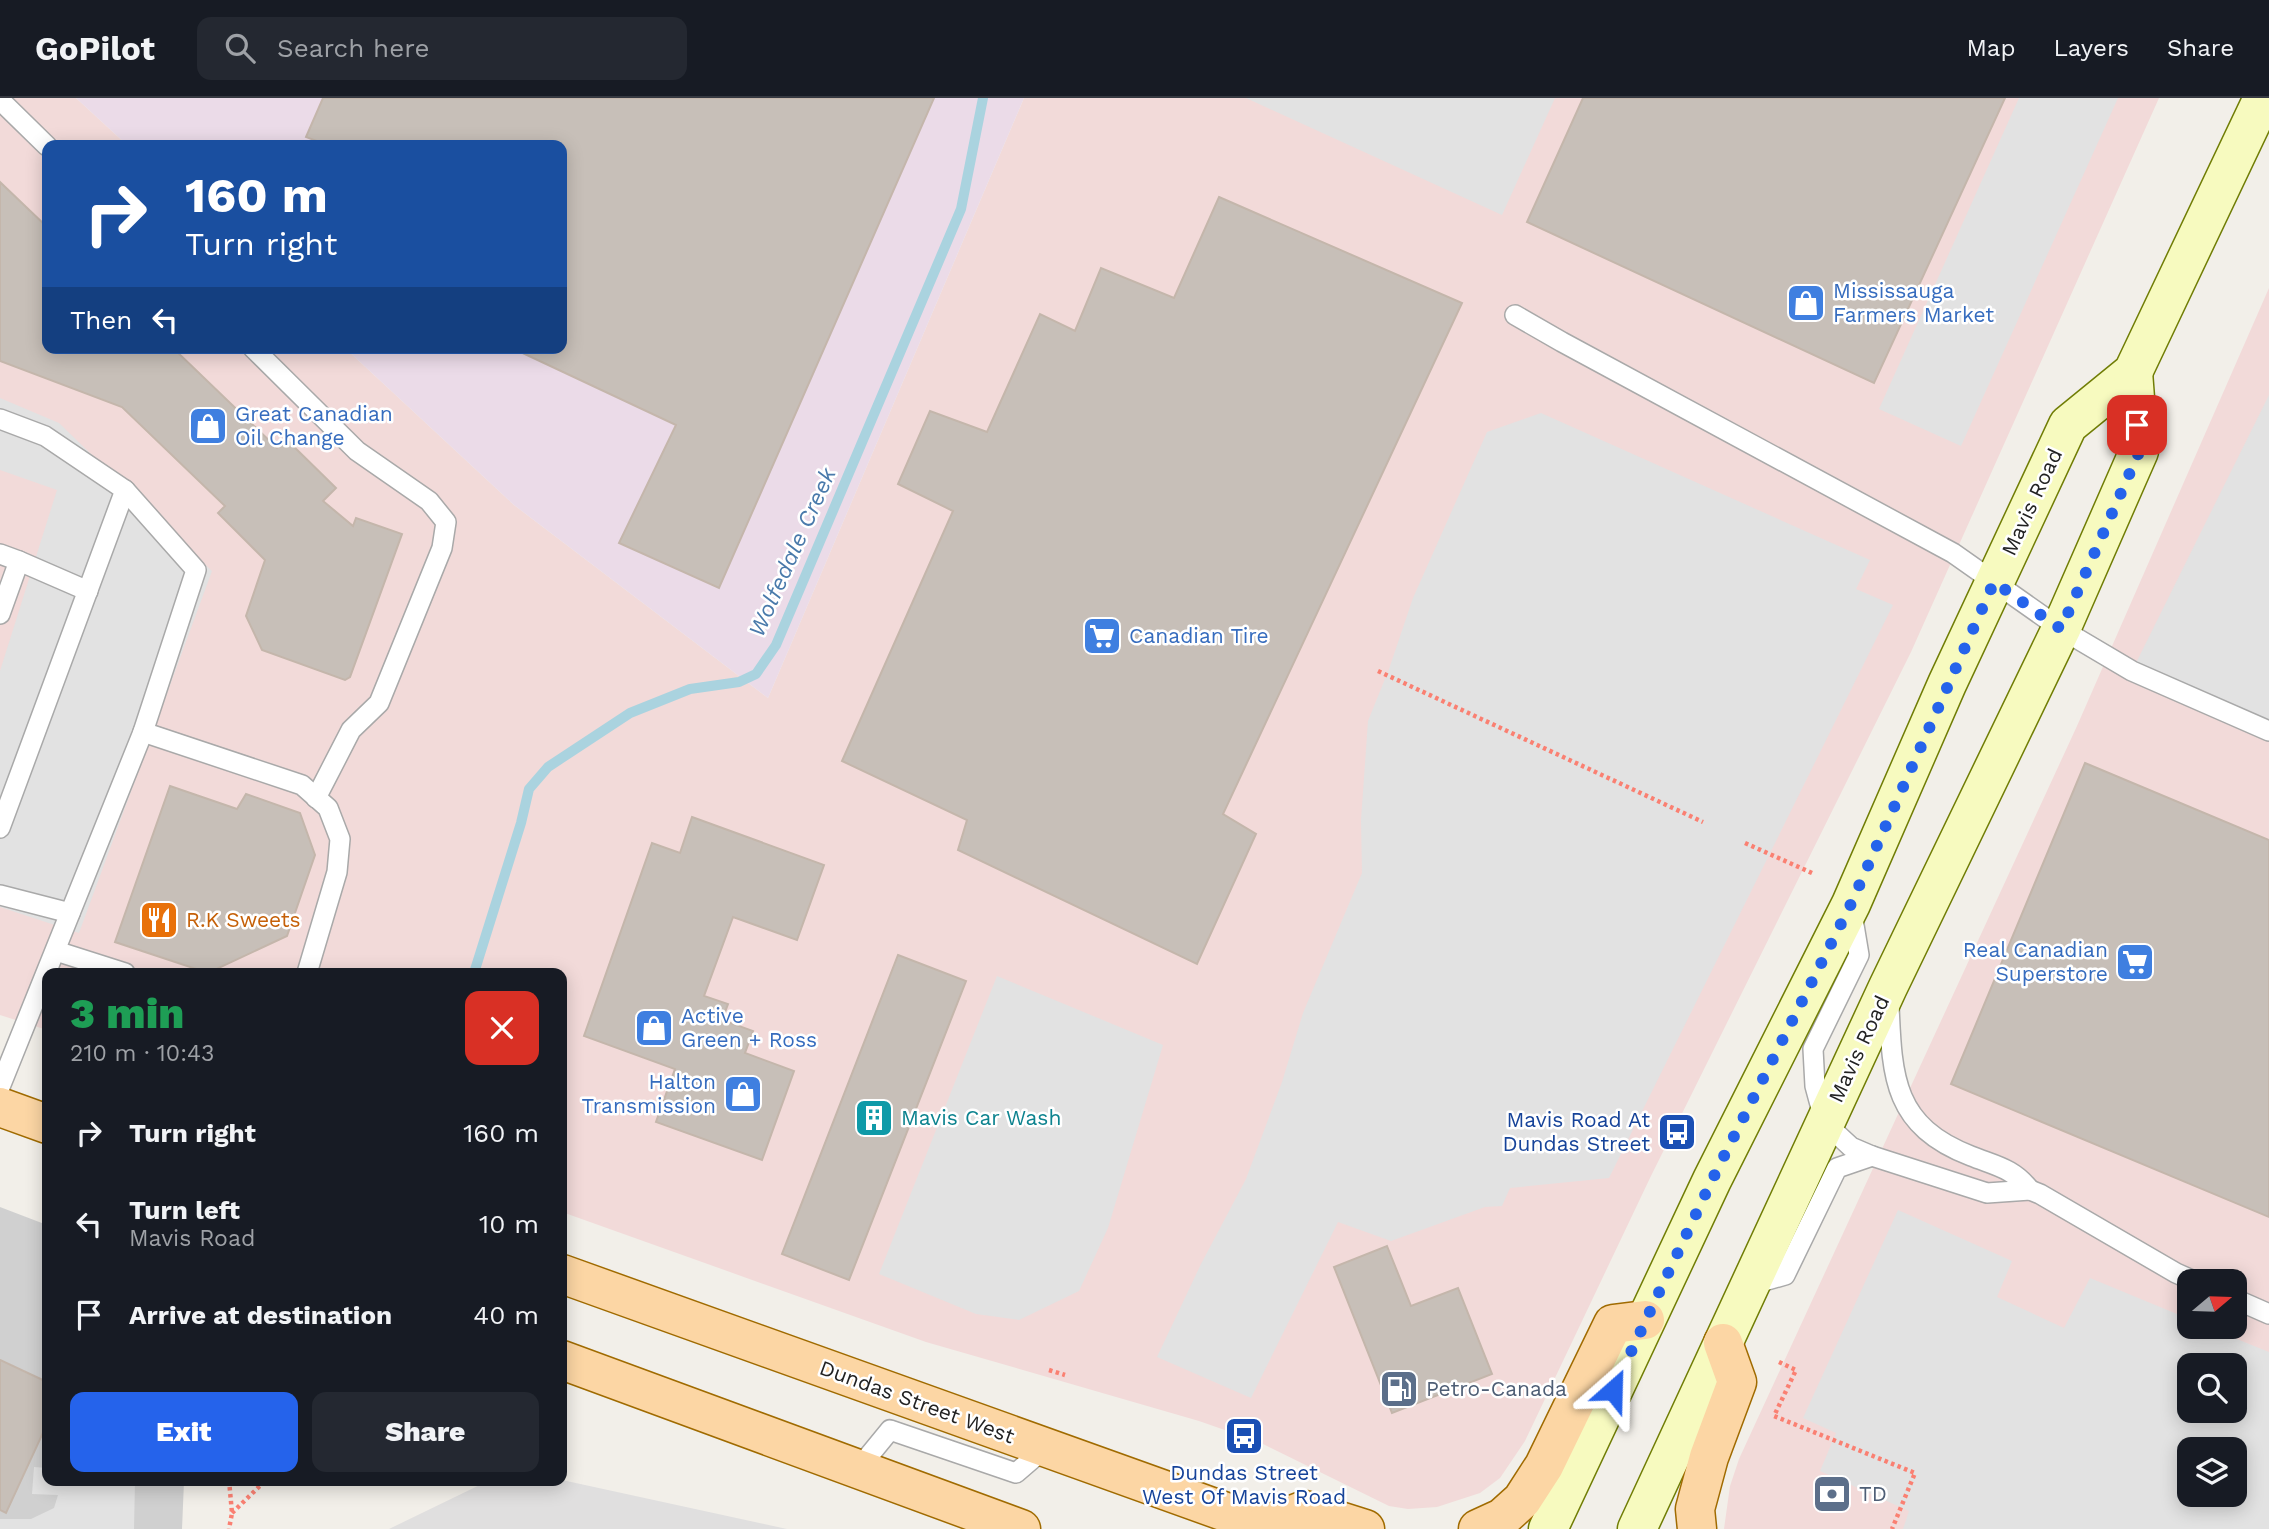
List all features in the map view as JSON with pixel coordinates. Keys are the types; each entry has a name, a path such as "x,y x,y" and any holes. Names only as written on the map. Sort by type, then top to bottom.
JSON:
{"main road":[{"name":"Mavis Road","path":"1548,1529 1718,1168 1851,904 1994,582 2068,425 2133,372 2263,98"},
{"name":"Mavis Road","path":"1637,1529 1888,987 2061,629 2139,452 2133,372"},
{"path":"0,1107 42,1123"},
{"name":"Dundas Street West","path":"567,1276 1268,1527"},
{"path":"1478,1529 1502,1518 1522,1500 1544,1466 1613,1324 1645,1320"},
{"path":"1697,1529 1695,1508 1709,1457 1737,1382 1723,1343"},
{"path":"567,1362 1021,1529"},
{"path":"1268,1527 1305,1510 1365,1529"}],"lane":[{"path":"0,100 42,141"},
{"path":"1515,315 1953,553 2061,629 2132,671 2269,731"},
{"path":"259,354 357,451 429,501 446,522 442,548 379,703 351,730 316,798"},
{"path":"0,419 45,436 125,490 196,570 142,732 49,968"},
{"path":"0,828 125,490"},
{"path":"0,614 9,558 88,591"},
{"path":"142,732 302,785 328,808 340,839 337,872 308,968"},
{"path":"0,895 70,913"},
{"path":"1851,904 1859,954 1813,1049 1815,1086 1825,1123 1851,1147 1872,1156 1987,1193 2030,1190"},
{"path":"56,951 109,968"},
{"path":"0,1087 42,985"},
{"path":"1888,987 1891,1056 1901,1096 1912,1117 1933,1137 1960,1152 2018,1175 2030,1190 2177,1273"},
{"path":"1749,1285 1785,1275 1837,1168 1872,1156"},
{"path":"2247,1304 2269,1314"},
{"path":"858,1469 890,1430 1016,1473 1045,1448"}],"path":[{"path":"1378,671 1703,822"},
{"path":"1745,843 1812,873"},
{"path":"1779,1362 1796,1370 1774,1416 1915,1473 1892,1529"},
{"path":"1049,1370 1065,1375"},
{"path":"229,1529 232,1513 230,1486"},
{"path":"232,1513 260,1486"}],"shaded area":[{"path":"0,98 76,98 122,140 42,140 42,354 351,354 514,505 768,698 1024,98 2159,98 1911,652 1650,1178 1525,1441 1500,1478 1480,1493 1437,1507 1408,1509 1389,1506 1259,1442 1199,1421 926,1342 567,1214 567,968 42,968 42,1028 0,1015"},
{"path":"76,98 1024,98 768,698 514,505 351,354 567,354 567,140 122,140"},
{"path":"1246,98 1555,98 1502,215"},
{"path":"2019,98 2118,98 1961,446 1879,409"},
{"path":"2269,288 2269,1529 1724,1529 1730,1486 1739,1459 2077,726"},
{"path":"2269,395 2269,731 2132,671"},
{"path":"0,398 59,423 212,571 79,933 0,907 0,671 57,490 0,470"},
{"path":"1541,413 1870,560 1856,589 1893,605 1609,1178 1510,1188 1502,1206 1485,1207 1391,1241 1338,1222 1251,1398 1157,1357 1201,1264 1246,1179 1282,1082 1303,1013 1362,873 1361,820 1368,721 1413,598 1487,432"},
{"path":"997,976 1163,1045 1108,1228 1079,1291 1019,1320 976,1314 879,1274"},
{"path":"0,1207 42,1223 42,1486 184,1486 182,1529 0,1529"},
{"path":"1898,1210 2012,1261 1997,1297 2064,1328 2090,1278 2177,1314 2177,1339 2237,1339 2269,1352 2269,1529 1903,1529 1909,1511 1820,1471 1836,1433 1803,1418"},
{"path":"34,1467 42,1468 42,1486 135,1486 134,1529 0,1529 0,1519 31,1519 54,1508 58,1495 32,1494"},
{"path":"567,1481 787,1529 389,1529 478,1486 567,1486"}],"building":[{"path":"323,98 934,98 719,588 619,543 676,425 525,354 567,354 567,140 314,140 306,137"},
{"name":"Mississauga Farmers Market","path":"1583,98 2005,98 1874,383 1527,222"},
{"path":"0,182 42,222 42,354 179,354 277,448 286,439 336,488 323,501 353,526 356,518 402,534 350,677 345,680 262,650 246,616 265,560 218,513 225,506 122,407 0,361"},
{"name":"Canadian Tire","path":"1219,197 1462,303 1223,814 1256,834 1197,964 958,850 967,820 842,761 953,511 898,484 930,411 987,432 1040,314 1075,331 1101,268 1174,298"},
{"name":"Real Canadian Superstore","path":"2085,763 2269,840 2269,1217 1951,1084"},
{"path":"170,786 237,809 246,794 300,813 315,855 287,936 219,968 193,968 115,942"},
{"path":"692,817 824,865 797,940 733,917 704,996 728,1004 722,1020 753,1031 745,1053 794,1071 762,1160 656,1122 675,1069 584,1036 652,843 680,853"},
{"name":"Mavis Car Wash","path":"898,955 966,981 849,1280 782,1254"},
{"path":"1387,1246 1411,1306 1458,1288 1492,1374 1392,1413 1334,1267"},
{"path":"0,1360 42,1380 42,1435 6,1513 0,1510"}],"waterway":[{"name":"Wolfedale Creek","path":"476,968 529,789 548,767 630,713 690,689 739,682 756,674 776,645 961,209 983,98"}],"place":[{"name":"Mississauga Farmers Market","path":"1806,303"},
{"name":"Great Canadian Oil Change","path":"208,426"},
{"name":"Canadian Tire","path":"1102,636"},
{"name":"R.K Sweets","path":"159,920"},
{"name":"Real Canadian Superstore","path":"2135,962"},
{"name":"Active Green + Ross","path":"654,1028"},
{"name":"Halton Transmission","path":"743,1094"},
{"name":"Mavis Car Wash","path":"874,1118"},
{"name":"Mavis Road At Dundas Street","path":"1677,1132"},
{"name":"Petro-Canada","path":"1399,1389"},
{"name":"Dundas Street West Of Mavis Road","path":"1244,1436"},
{"name":"TD","path":"1832,1494"}],"route":[{"path":"1613,1390 1712,1180 1851,904 1994,582 2061,629 2139,452 2137,425"}]}
